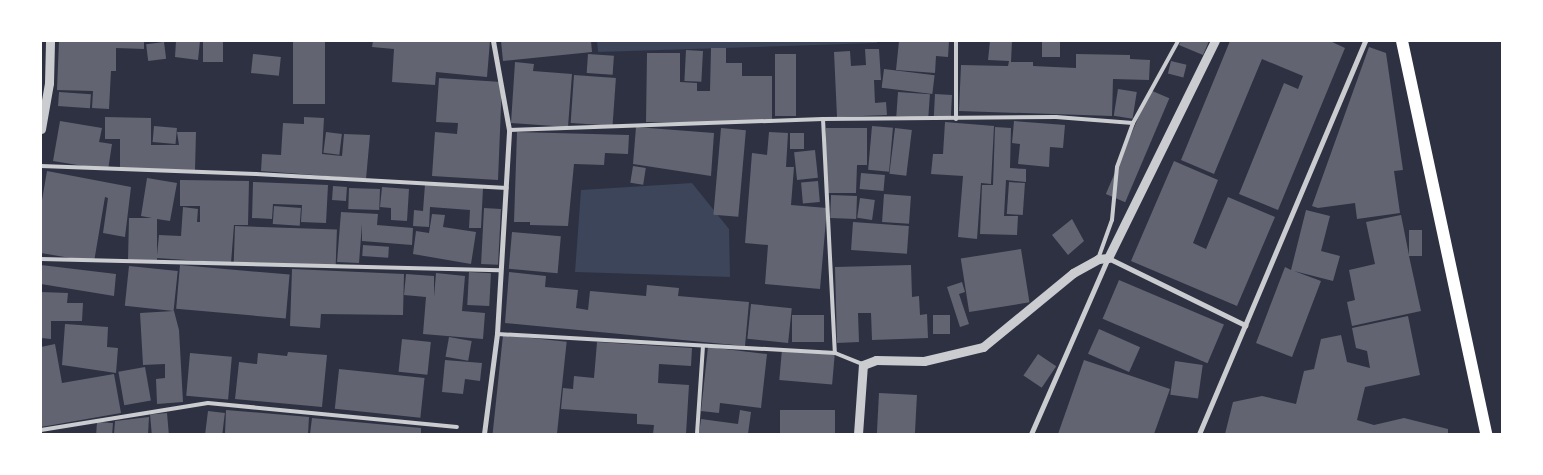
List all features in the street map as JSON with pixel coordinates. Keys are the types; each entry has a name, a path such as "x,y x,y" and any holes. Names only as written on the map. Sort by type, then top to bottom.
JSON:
{"main road":[{"path":"1402,41 1486,434"}],"street":[{"path":"41,128 49,83 50,41"},
{"path":"484,434 497,334 509,130 494,41"},
{"path":"1031,434 1108,258 1215,41"},
{"path":"1199,434 1365,41"},
{"path":"858,434 863,365 876,360 924,360 983,347 1073,274 1098,259 1108,258 1245,325"}],"lane":[{"path":"956,41 956,119"},
{"path":"1098,259 1112,220 1117,168 1133,123 1178,41"},
{"path":"509,130 822,119 1056,117 1133,123"},
{"path":"822,119 835,353"},
{"path":"41,166 256,174 507,188"},
{"path":"41,259 500,270"},
{"path":"497,334 703,348 835,353 863,365"},
{"path":"697,434 703,348"},
{"path":"41,430 208,403 456,427"}],"shaded area":[{"path":"597,41 877,41 877,43 598,52"},
{"path":"692,183 729,229 730,277 575,272 581,190"}],"building":[{"path":"59,41 144,41 144,49 116,48 116,71 111,71 109,109 92,108 93,91 57,90"},
{"path":"176,41 200,41 198,60 175,57"},
{"path":"203,41 223,41 223,62 203,62"},
{"path":"293,41 325,41 325,104 293,104"},
{"path":"373,41 490,41 487,77 436,72 435,85 392,82 394,49 372,47"},
{"path":"501,41 591,41 592,52 503,61"},
{"path":"899,41 949,41 948,57 936,56 935,73 896,70"},
{"path":"990,41 1012,41 1011,62 1033,62 1033,66 1076,68 1076,54 1130,55 1130,59 1150,60 1149,80 1113,79 1112,116 959,111 961,65 1008,66 1009,61 988,60"},
{"path":"1042,41 1060,41 1060,57 1042,57"},
{"path":"1181,41 1209,41 1203,55 1179,45"},
{"path":"1230,41 1330,41 1345,48 1278,210 1239,194 1284,83 1298,89 1303,76 1262,59 1214,174 1181,160"},
{"path":"164,42 166,59 148,61 146,44"},
{"path":"1369,47 1386,53 1403,170 1394,171 1400,213 1357,219 1355,203 1318,208 1312,206"},
{"path":"711,48 726,48 726,63 742,63 742,76 772,76 772,123 646,122 647,53 680,53 680,82 697,83 697,91 710,91"},
{"path":"865,49 879,49 881,80 874,80 875,103 886,102 887,115 837,117 834,52 850,51 851,66 866,65"},
{"path":"686,50 703,51 701,82 684,81"},
{"path":"253,54 281,57 279,76 251,73"},
{"path":"588,54 614,56 613,75 587,73"},
{"path":"775,54 796,54 796,116 775,116"},
{"path":"1171,61 1187,65 1183,77 1168,74"},
{"path":"515,62 534,64 533,71 572,74 568,127 511,123"},
{"path":"884,69 935,75 932,94 882,88"},
{"path":"574,75 616,78 613,126 571,123"},
{"path":"439,78 502,82 498,180 432,176 435,132 457,134 458,123 436,122"},
{"path":"1118,89 1137,92 1133,119 1114,116"},
{"path":"1150,90 1169,98 1125,202 1106,194"},
{"path":"59,92 91,94 90,108 58,106"},
{"path":"898,92 930,94 928,118 896,116"},
{"path":"935,94 952,95 951,117 934,116"},
{"path":"105,117 151,118 151,145 179,145 177,132 196,132 195,170 120,169 120,139 105,139"},
{"path":"304,117 324,118 322,154 342,156 344,134 370,135 366,179 261,171 262,154 281,155 283,123 304,124"},
{"path":"60,121 102,128 99,142 112,144 108,170 53,161"},
{"path":"1014,121 1065,125 1063,148 1050,147 1049,167 1018,164 1020,144 1012,143"},
{"path":"945,122 994,126 991,184 981,183 977,239 958,237 963,176 931,174 933,154 943,154"},
{"path":"154,126 177,128 176,144 153,142"},
{"path":"872,126 893,128 889,172 868,170"},
{"path":"636,127 714,133 711,176 633,164"},
{"path":"995,127 1011,128 1010,168 1026,169 1026,182 1006,180 1004,216 1018,216 1017,235 980,234 982,185 993,185"},
{"path":"721,128 746,130 738,217 713,215"},
{"path":"826,128 867,128 867,165 857,165 856,193 825,193"},
{"path":"895,128 912,130 906,176 889,174"},
{"path":"326,132 342,134 339,155 323,153"},
{"path":"517,132 629,135 628,154 605,153 604,165 574,164 568,226 530,225 530,222 514,222"},
{"path":"769,132 788,133 786,167 794,167 791,205 827,208 820,289 765,284 768,245 745,243 752,153 767,155"},
{"path":"790,133 804,133 804,149 790,149"},
{"path":"815,150 818,178 797,180 794,152"},
{"path":"1174,161 1218,180 1193,243 1206,249 1228,197 1275,217 1237,306 1131,261"},
{"path":"633,166 646,168 643,185 630,183"},
{"path":"47,171 131,187 125,237 103,233 108,198 105,197 94,262 41,253 41,206"},
{"path":"861,173 885,175 884,191 860,189"},
{"path":"147,178 177,183 170,221 157,219 157,255 159,235 181,236 183,207 198,209 197,222 200,222 200,206 180,206 180,180 249,181 248,225 234,225 231,263 157,258 157,260 128,260 129,218 152,218 141,216"},
{"path":"818,181 820,202 803,203 801,182"},
{"path":"253,182 328,185 326,223 301,222 302,205 273,204 272,219 252,218"},
{"path":"1009,182 1025,183 1023,215 1007,214"},
{"path":"425,184 483,188 481,228 469,228 470,210 430,207 429,227 413,226 414,210 423,211"},
{"path":"333,186 347,187 346,201 332,200"},
{"path":"382,187 409,189 407,221 391,220 391,208 380,207"},
{"path":"349,188 380,189 379,210 348,209"},
{"path":"884,194 911,196 909,224 882,222"},
{"path":"831,195 857,196 856,219 830,218"},
{"path":"860,198 875,200 872,220 857,218"},
{"path":"274,206 301,208 300,226 273,224"},
{"path":"484,208 501,209 498,265 481,264"},
{"path":"1306,210 1330,216 1321,251 1340,256 1333,281 1294,271 1321,281 1292,357 1256,343 1285,267 1291,270"},
{"path":"341,212 378,214 377,225 413,228 412,245 362,241 362,224 359,263 337,262"},
{"path":"432,214 445,215 443,227 476,232 471,264 413,254 416,231 429,233"},
{"path":"1401,215 1409,255 1409,230 1422,230 1422,256 1409,256 1421,311 1352,326 1347,302 1355,300 1349,270 1375,264 1366,222"},
{"path":"1072,219 1084,241 1068,255 1052,235"},
{"path":"853,222 909,226 907,254 851,250"},
{"path":"235,226 337,230 336,266 234,262"},
{"path":"512,232 561,236 558,273 509,269"},
{"path":"363,245 389,247 388,258 362,256"},
{"path":"1021,249 1029,302 969,312 961,259"},
{"path":"41,265 116,274 114,296 41,284"},
{"path":"180,265 290,275 286,318 176,309"},
{"path":"911,265 912,297 919,296 920,315 927,314 928,338 872,340 871,313 858,313 859,342 837,343 835,267"},
{"path":"129,266 178,271 174,311 125,306"},
{"path":"292,269 404,274 403,315 321,314 320,328 290,326"},
{"path":"469,272 491,273 489,306 467,305"},
{"path":"509,272 546,276 545,287 578,290 576,308 588,310 590,291 646,296 647,285 679,288 678,296 749,302 745,346 505,323"},
{"path":"436,273 465,276 462,311 485,313 483,339 423,334 426,297 404,295 406,274 434,276 434,297"},
{"path":"1119,280 1224,325 1208,363 1103,319"},
{"path":"962,282 965,292 959,294 969,324 960,327 947,287"},
{"path":"41,292 68,293 67,303 83,303 82,321 51,321 51,339 41,338"},
{"path":"751,304 792,308 788,343 747,339"},
{"path":"174,311 179,330 183,402 157,404 156,379 165,378 165,364 143,365 140,313"},
{"path":"792,315 824,315 824,342 792,342"},
{"path":"933,315 950,315 950,334 933,334"},
{"path":"1408,316 1420,375 1365,387 1357,420 1374,425 1404,418 1448,429 1448,434 1225,434 1233,402 1262,396 1296,404 1304,371 1314,369 1321,339 1341,335 1347,362 1370,368 1367,351 1356,348 1352,328"},
{"path":"65,324 108,327 107,347 118,348 116,373 62,365"},
{"path":"1099,329 1140,347 1129,372 1088,354"},
{"path":"503,335 567,342 557,434 493,434"},
{"path":"449,337 472,341 468,361 446,357"},
{"path":"402,339 431,342 427,375 399,372"},
{"path":"597,342 692,348 691,366 659,364 658,383 689,385 686,434 653,434 654,425 637,424 637,414 561,409 563,388 573,389 574,376 594,378"},
{"path":"55,344 62,383 114,374 121,413 41,427 41,347"},
{"path":"708,347 767,354 761,408 720,403 719,413 701,411"},
{"path":"782,349 835,354 832,385 779,380"},
{"path":"288,352 327,355 322,407 235,399 239,362 257,364 258,353 287,356"},
{"path":"190,353 232,357 228,399 186,396"},
{"path":"1038,354 1056,366 1042,388 1023,376"},
{"path":"445,360 482,363 480,381 465,379 463,394 442,392"},
{"path":"1084,360 1170,389 1154,434 1058,434"},
{"path":"1175,361 1203,365 1198,399 1170,395"},
{"path":"145,367 151,400 124,405 118,372"},
{"path":"339,369 425,378 420,418 335,409"},
{"path":"879,393 917,395 915,434 877,434"},
{"path":"226,410 309,417 308,434 225,434"},
{"path":"740,410 751,412 748,434 699,434 701,419 738,424"},
{"path":"780,410 835,410 835,434 780,434"},
{"path":"208,411 225,413 222,434 205,434"},
{"path":"167,413 169,434 152,434 150,414"},
{"path":"149,417 148,434 114,434 115,421"},
{"path":"312,418 421,428 421,434 310,434"},
{"path":"97,422 113,423 112,434 96,433"}]}
